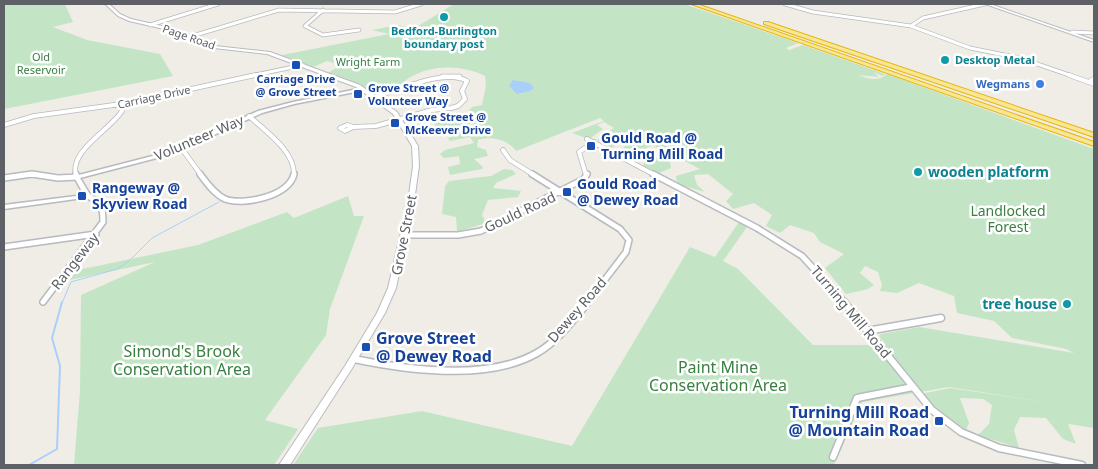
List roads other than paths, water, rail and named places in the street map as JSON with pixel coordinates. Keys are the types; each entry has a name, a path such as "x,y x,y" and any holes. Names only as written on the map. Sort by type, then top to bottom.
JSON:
{"highway":[{"path":"693,4 1094,144"},
{"path":"710,4 1094,135"}],"main road":[{"name":"Page Road","path":"107,4 119,15 214,47 262,52 277,56"},
{"path":"986,4 1094,40"},
{"name":"Grove Street","path":"277,56 363,89 375,97 400,119 412,138 417,156 411,202 404,235 392,288 382,313 284,465"}],"street":[{"path":"150,24 218,4"},
{"path":"189,37 276,10 398,12 421,4"},
{"path":"785,4 808,11 910,26 964,46 1015,56 1091,82"},
{"path":"910,26 923,18 986,4"},
{"path":"323,10 305,26 323,35 359,30"},
{"path":"1072,32 1094,33"},
{"name":"Carriage Drive","path":"4,125 34,116 121,104 303,65"},
{"path":"353,128 376,126 458,106 465,99 462,91 467,81 459,76 443,76 375,97"},
{"name":"Volunteer Way","path":"4,178 32,174 58,178 77,177 182,149 249,116 293,103 363,89"},
{"path":"4,207 88,196 74,171 76,159 118,119 122,111 121,104"},
{"path":"182,149 214,191 227,200 246,201 278,191 289,184 295,175 291,160 249,116"},
{"name":"Turning Mill Road","path":"587,139 786,245 819,272 932,410 943,420 976,439 999,448 1082,465"},
{"name":"Gould Road","path":"404,235 458,235 481,231 561,192 584,179 587,173 579,152 594,142"},
{"name":"Dewey Road","path":"354,359 420,370 509,363 530,357 543,350 621,259 629,244 628,237 620,229 510,160 503,150"},
{"name":"Rangeway","path":"43,302 96,234 103,222 104,208 96,200 88,196"},
{"path":"4,247 96,234"},
{"path":"867,331 941,318"},
{"path":"833,457 847,418 857,398 913,387"}],"water":[{"path":"513,80 530,83 534,88 517,94 509,86"}],"waterway":[{"path":"62,303 71,282 117,269 130,260 152,238 219,202"},
{"path":"29,465 57,449 60,366 52,338 62,302"}],"place":[{"name":"Bedford-Burlington boundary post","path":"444,17"},
{"name":"Desktop Metal","path":"945,60"},
{"name":"Carriage Drive @ Grove Street","path":"296,65"},
{"name":"Wegmans","path":"1040,84"},
{"name":"Grove Street @ Volunteer Way","path":"358,94"},
{"name":"Grove Street @ McKeever Drive","path":"395,123"},
{"name":"Gould Road @ Turning Mill Road","path":"591,146"},
{"name":"wooden platform","path":"918,172"},
{"name":"Gould Road @ Dewey Road","path":"567,192"},
{"name":"Rangeway @ Skyview Road","path":"82,196"},
{"name":"tree house","path":"1067,304"},
{"name":"Grove Street @ Dewey Road","path":"366,347"},
{"name":"Turning Mill Road @ Mountain Road","path":"939,421"}],"park label":[{"name":"Wright Farm","path":"368,62"},
{"name":"Old Reservoir","path":"41,63"},
{"name":"Landlocked Forest","path":"1008,220"},
{"name":"Simond's Brook Conservation Area","path":"182,360"},
{"name":"Paint Mine Conservation Area","path":"718,376"}]}
